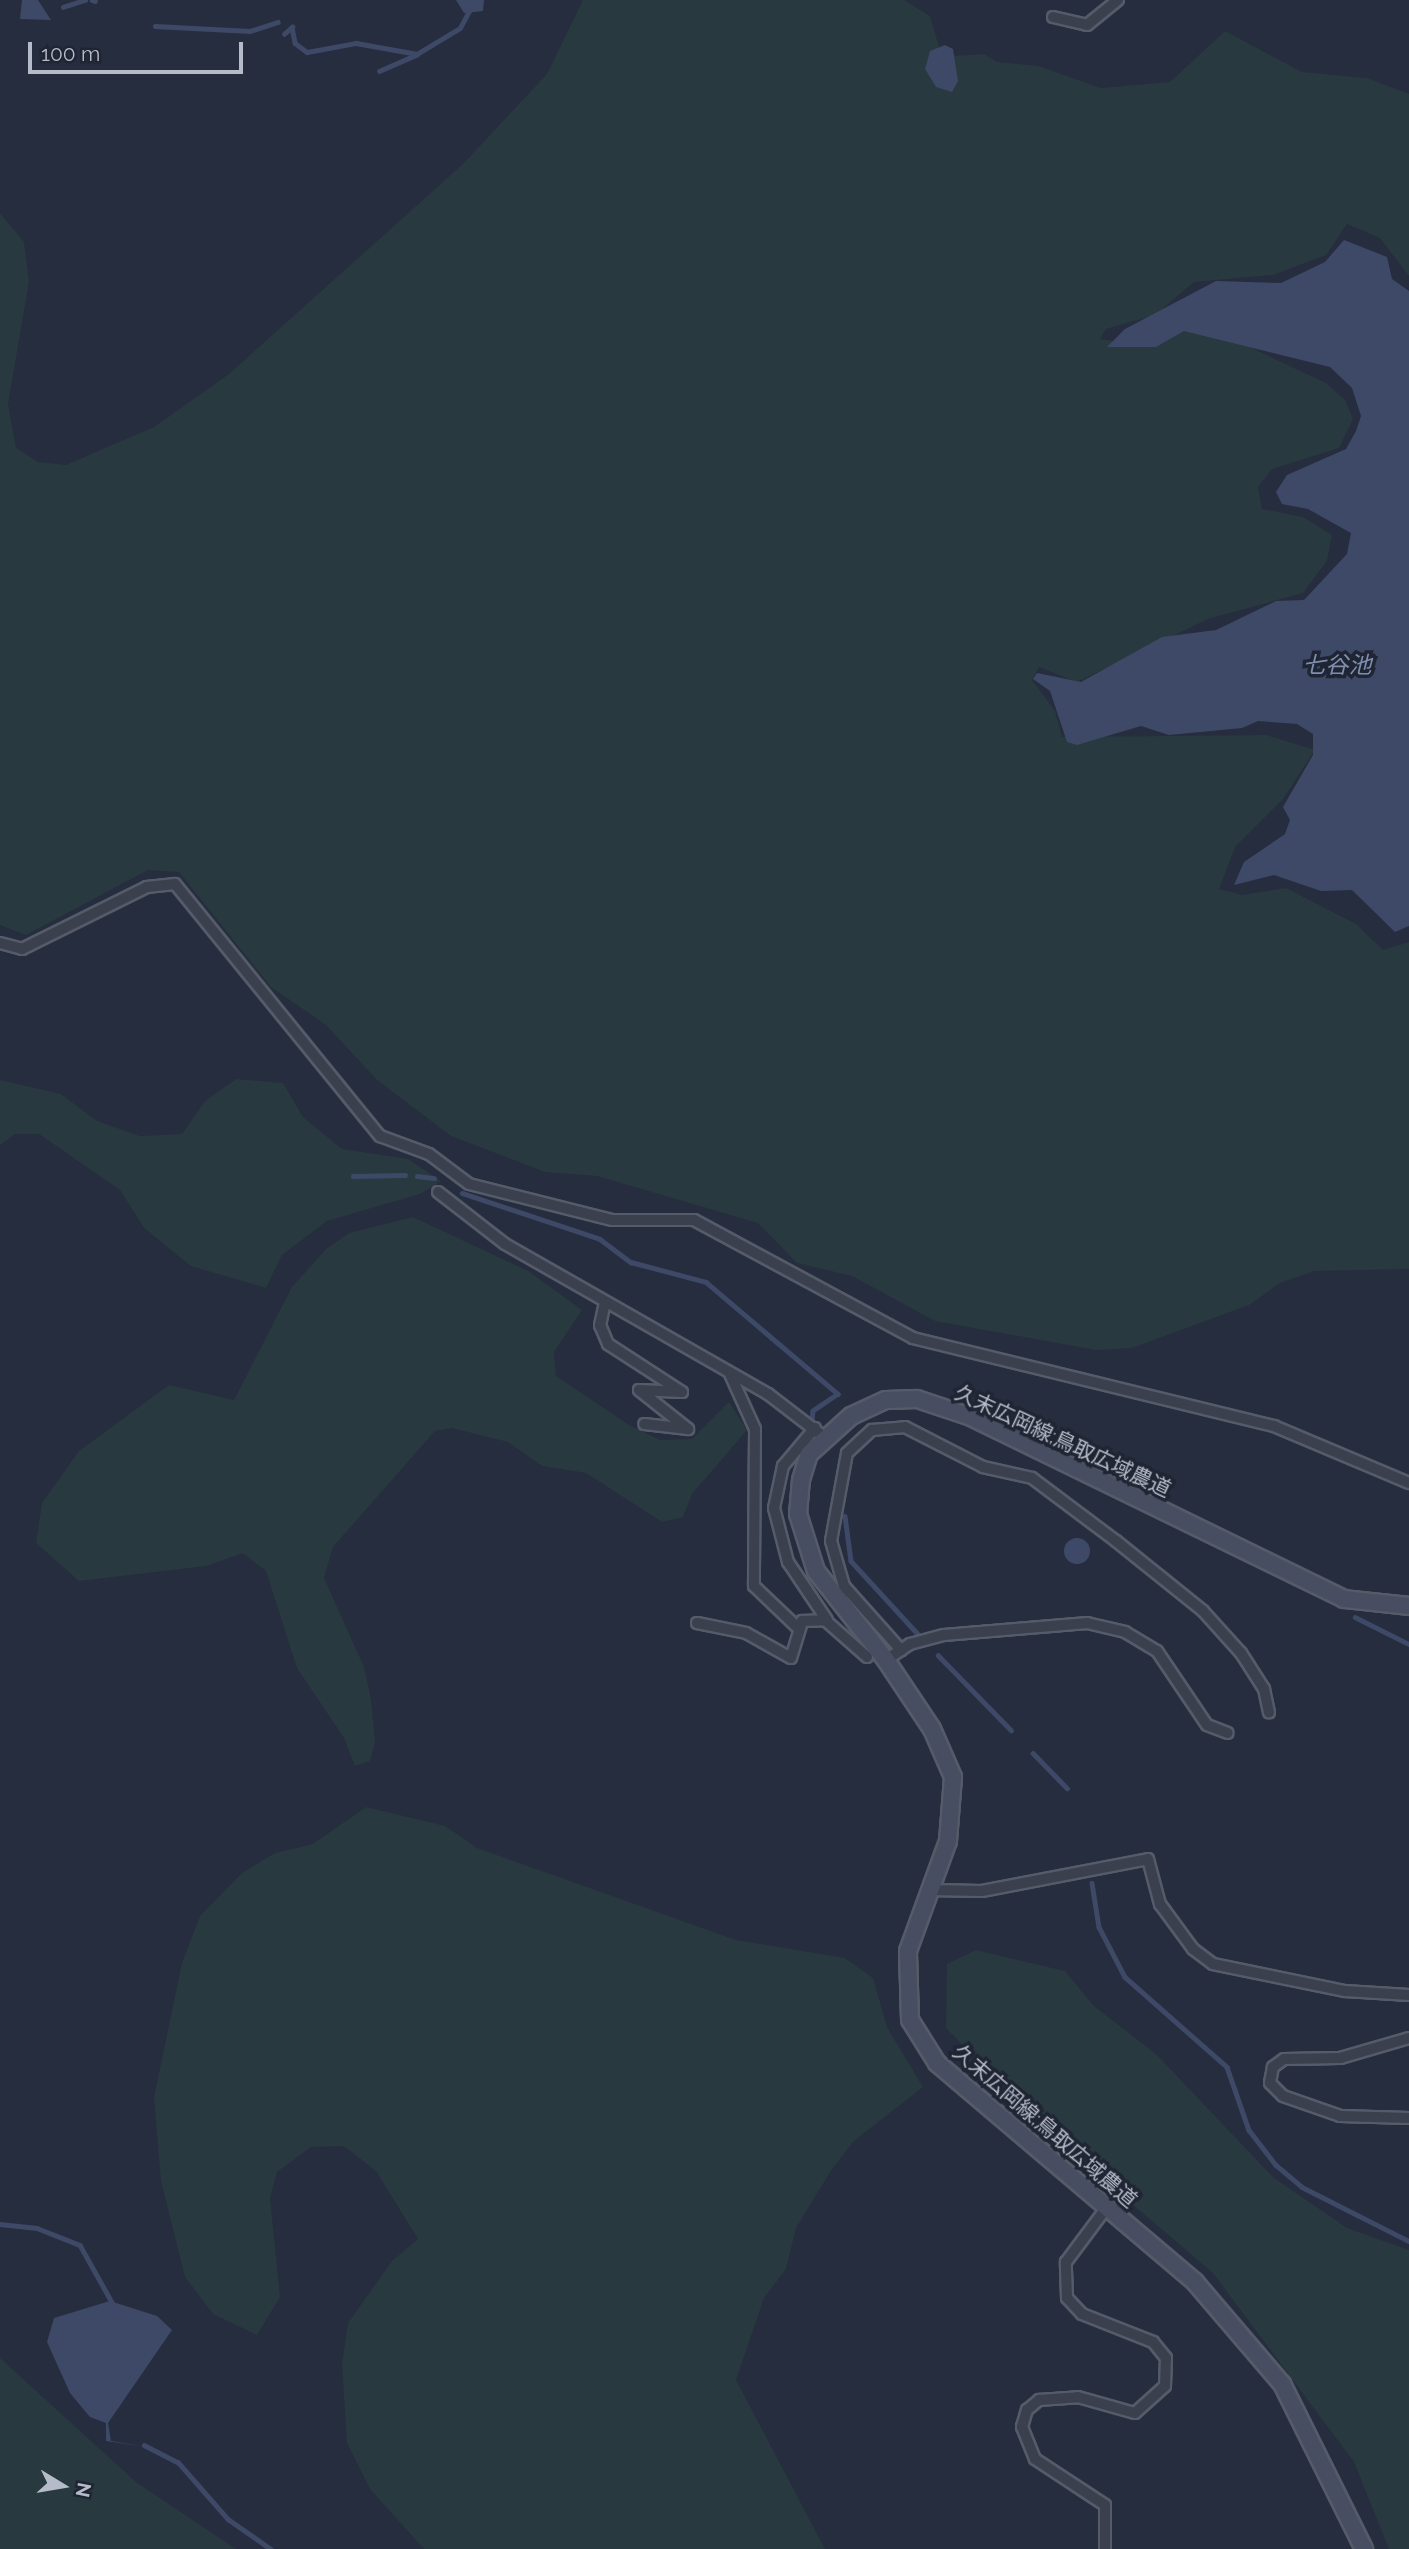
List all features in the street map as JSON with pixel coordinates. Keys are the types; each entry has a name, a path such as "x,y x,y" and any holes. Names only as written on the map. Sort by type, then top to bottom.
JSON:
{"street":[{"path":"1053,18 1087,25 1118,0"},
{"path":"0,943 22,949 146,887 175,884 191,896 331,1083 380,1136 429,1154 462,1181 612,1220 694,1220 913,1338 1274,1426 1409,1483"},
{"path":"438,1192 505,1244 730,1374 820,1432 783,1466 774,1508 788,1562 827,1620 867,1657"},
{"path":"605,1302 600,1325 607,1344 682,1392 639,1390 688,1429 645,1424"},
{"path":"730,1374 755,1429 754,1586 798,1628"},
{"name":"久末広岡線;鳥取広域農道","path":"1364,2549 1282,2384 1195,2282 937,2063 910,2020 908,1951 948,1842 953,1777 932,1729 886,1660 839,1605 804,1547 798,1514 809,1454 820,1432 886,1400 917,1399 971,1417 1344,1599 1409,1606"},
{"path":"901,1650 844,1586 831,1541 847,1453 872,1430 905,1427 983,1467 1032,1478 1116,1541 1203,1611 1241,1653 1264,1689 1269,1712"},
{"path":"839,1605 844,1586"},
{"path":"697,1623 746,1633 791,1658 798,1628 808,1618 827,1620"},
{"path":"886,1660 901,1650 944,1635 1041,1622 1087,1623 1125,1632 1157,1651 1207,1725 1228,1733"},
{"path":"929,1891 982,1891 1148,1858 1160,1904 1193,1949 1213,1964 1345,1991 1409,1995"},
{"path":"1409,2038 1340,2058 1284,2059 1273,2067 1270,2084 1283,2096 1340,2116 1409,2118"},
{"path":"1105,2549 1105,2505 1035,2459 1022,2427 1027,2410 1039,2400 1078,2397 1135,2413 1165,2386 1166,2358 1153,2342 1082,2314 1067,2298 1066,2262 1107,2207"}],"shaded area":[{"path":"583,0 904,0 930,16 940,50 953,56 984,54 997,62 1038,66 1101,88 1170,82 1225,31 1302,72 1367,78 1409,94 1409,276 1380,238 1347,224 1326,255 1273,275 1194,282 1155,315 1106,329 1100,339 1127,343 1160,327 1207,327 1326,383 1345,400 1353,419 1339,448 1272,469 1258,487 1262,509 1303,517 1332,535 1327,561 1303,593 1208,619 1077,682 1039,667 1032,680 1055,711 1062,737 1266,735 1315,750 1283,799 1235,847 1219,889 1242,895 1286,888 1356,924 1383,950 1409,942 1409,1269 1314,1271 1280,1283 1249,1305 1132,1348 1096,1350 935,1321 852,1276 797,1263 758,1223 597,1176 545,1172 451,1136 377,1080 326,1025 271,987 179,872 148,870 26,935 0,925 0,213 24,242 29,282 8,404 16,448 38,462 66,465 154,427 229,374 463,164 547,74"},
{"path":"236,1079 283,1083 303,1117 342,1149 408,1159 441,1181 420,1194 327,1221 282,1255 266,1288 191,1266 144,1228 120,1190 39,1134 15,1134 0,1145 0,1080 61,1094 97,1121 140,1136 182,1134 205,1101"},
{"path":"413,1217 528,1271 582,1310 554,1352 556,1376 629,1425 660,1440 692,1439 729,1402 747,1430 692,1494 683,1517 662,1522 586,1473 542,1466 508,1442 452,1428 435,1431 333,1547 324,1578 364,1667 371,1699 375,1742 370,1761 355,1766 344,1738 297,1668 266,1571 243,1553 206,1566 79,1581 36,1543 42,1503 79,1451 169,1385 234,1400 292,1287 326,1249 349,1233"},
{"path":"366,1807 445,1826 477,1848 736,1940 845,1958 873,1978 887,2027 923,2087 854,2141 832,2169 796,2228 786,2269 764,2298 736,2380 825,2549 424,2549 370,2489 347,2443 342,2364 348,2323 392,2261 418,2239 376,2171 344,2146 311,2147 277,2172 270,2198 280,2297 257,2335 213,2314 185,2277 161,2181 154,2097 182,1963 200,1916 242,1873 275,1853 313,1844"},
{"path":"976,1950 1065,1971 1094,2006 1157,2055 1274,2178 1347,2228 1409,2250 1409,2549 1389,2549 1354,2462 1213,2273 1036,2122 946,2028 947,1964"},
{"path":"0,2358 136,2482 236,2549 0,2549"}],"water":[{"path":"22,0 38,0 51,20 20,19"},
{"path":"456,0 484,0 483,11 464,13"},
{"path":"945,45 953,49 958,81 952,92 936,87 925,69 930,51"},
{"name":"七谷池","path":"1344,240 1387,257 1392,279 1409,291 1409,926 1395,932 1352,890 1321,891 1274,875 1234,885 1244,862 1285,834 1290,820 1283,807 1313,755 1313,734 1297,724 1258,721 1242,728 1169,735 1141,726 1077,745 1067,742 1050,691 1033,679 1037,673 1081,682 1162,637 1216,630 1276,601 1304,600 1347,554 1351,533 1308,509 1282,504 1276,492 1287,475 1346,449 1356,431 1361,416 1352,388 1330,367 1184,331 1156,347 1107,347 1125,329 1216,281 1281,283 1325,262"},
{"path":"1077,1538 1086,1542 1090,1551 1086,1560 1077,1564 1068,1560 1064,1551 1068,1542"},
{"path":"110,2301 157,2316 172,2330 108,2423 111,2441 146,2447 106,2441 106,2423 90,2417 70,2393 47,2342 54,2318"}],"waterway":[{"path":"63,7 85,0"},
{"path":"284,34 292,27 295,43 307,52 356,43 417,54 460,28 475,0"},
{"path":"155,26 250,31 278,22"},
{"path":"379,71 416,55"},
{"path":"353,1176 405,1175"},
{"path":"417,1176 434,1178"},
{"path":"462,1193 600,1239 631,1262 706,1282 838,1394 813,1411 812,1420"},
{"path":"845,1516 851,1561 917,1633"},
{"path":"1355,1617 1409,1644"},
{"path":"938,1655 1011,1730"},
{"path":"1033,1753 1067,1788"},
{"path":"1092,1883 1099,1927 1125,1977 1227,2067 1249,2130 1276,2165 1302,2187 1409,2241"},
{"path":"0,2224 37,2228 80,2245 113,2304"},
{"path":"144,2445 178,2462 228,2519 271,2549"}]}
